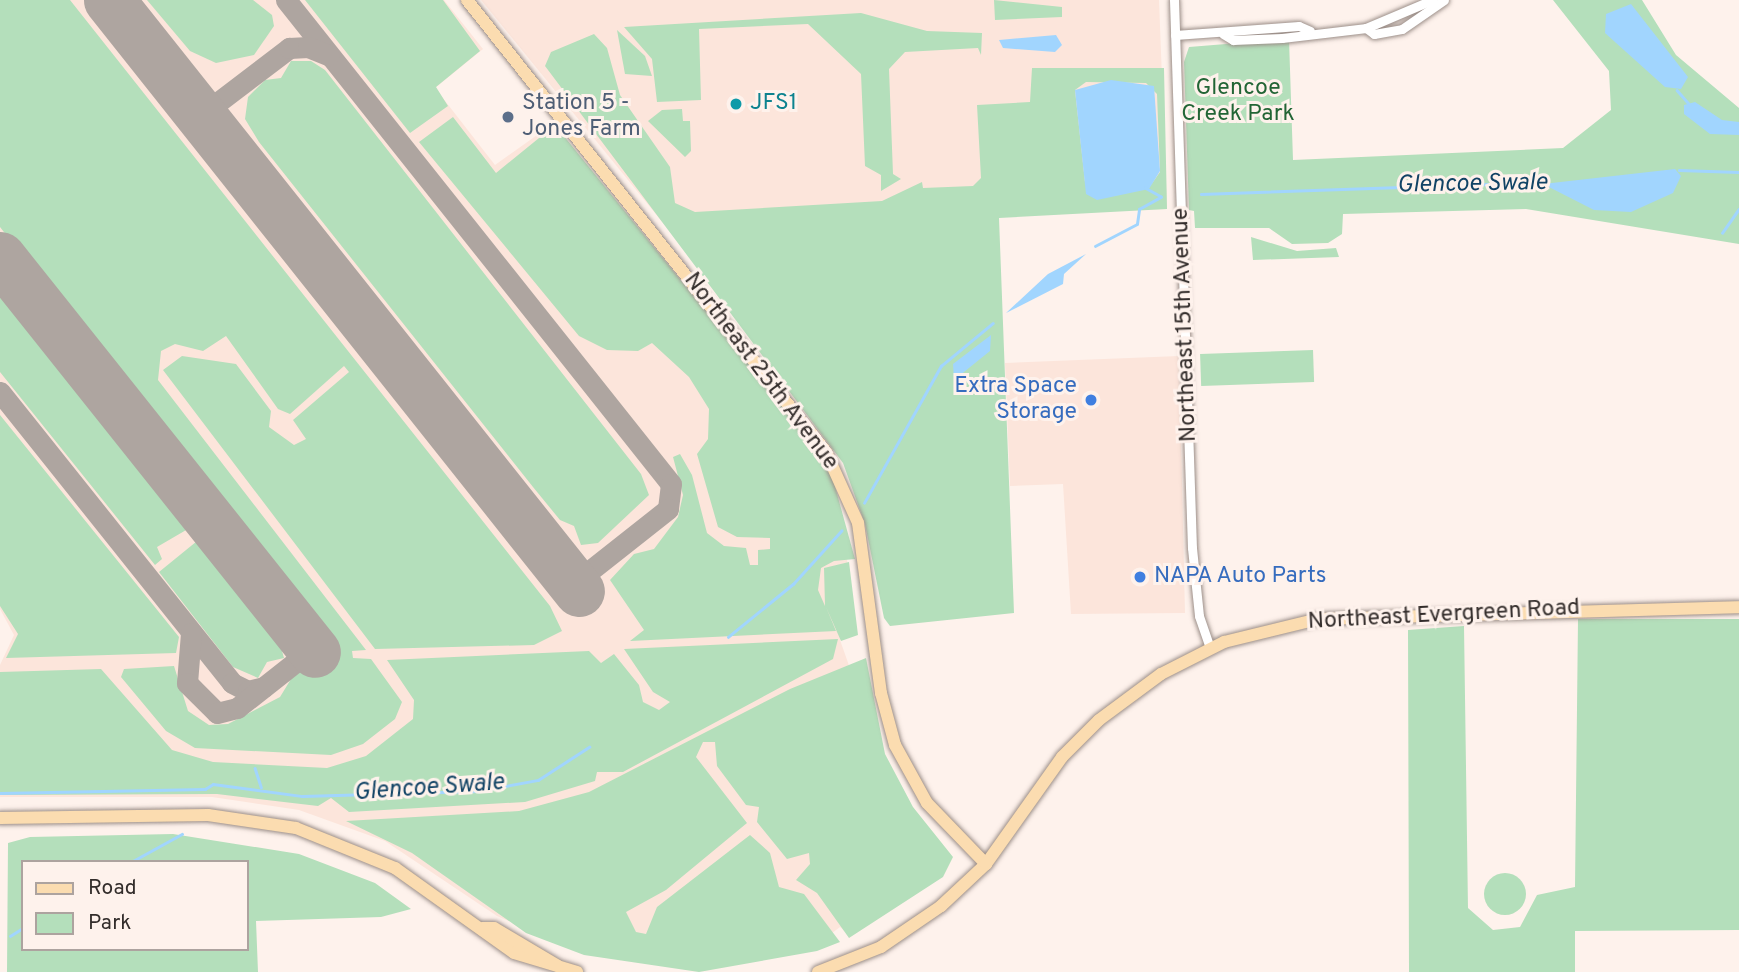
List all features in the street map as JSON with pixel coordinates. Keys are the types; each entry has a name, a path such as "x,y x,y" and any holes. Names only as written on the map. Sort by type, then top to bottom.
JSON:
{"main road":[{"name":"Northeast 25th Avenue","path":"467,0 826,452 858,523 881,693 895,745 927,803 986,864"},
{"name":"Northeast Evergreen Road","path":"818,972 906,931 986,864 1087,731 1144,684 1210,648 1318,619 1739,607"},
{"path":"0,818 208,815 296,828 385,862 514,953 577,972"},
{"path":"482,928 494,928 558,966"}],"street":[{"name":"Northeast 15th Avenue","path":"1174,0 1192,548 1199,616 1210,648"},
{"path":"1175,35 1223,34 1299,26 1310,32 1366,28 1432,0"},
{"path":"1366,28 1374,34 1402,29 1444,0"}],"shaded area":[{"path":"0,0 444,0 483,49 435,88 495,165 547,128 774,414 847,560 857,634 840,640 852,674 848,934 840,927 815,946 550,938 497,916 385,841 299,810 212,797 0,797 0,665 14,635 0,609"},
{"path":"481,0 1159,0 1167,209 668,229"},
{"name":"Extra Space Storage","path":"1179,356 1185,613 1071,614 1063,484 1010,486 1005,363"}],"green space":[{"path":"0,0 70,0 550,606 562,631 534,645 375,649 163,370 182,356 236,364 271,411 269,427 294,445 306,439 293,420 349,372 344,366 290,414 278,409 226,336 203,351 175,344 161,351 158,380 366,650 352,651 353,658 371,659 402,702 395,719 363,744 331,755 195,748 166,731 121,677 124,669 174,666 188,711 209,725 228,724 280,697 291,679 331,648 0,227"},
{"path":"147,0 253,0 272,15 274,26 254,55 216,63 190,51"},
{"path":"305,0 443,0 480,51 436,87 448,106 410,133"},
{"path":"994,0 1062,7 1062,17 995,20"},
{"name":"Glencoe Creek Park","path":"1553,0 1642,0 1676,55 1739,108 1739,244 1526,209 1343,214 1342,234 1328,243 1292,244 1269,228 1195,228 1194,211 1189,210 1184,62 1189,47 1289,39 1293,160 1563,148 1611,110 1609,71"},
{"path":"861,13 927,31 982,33 981,55 978,48 905,52 889,69 893,174 901,179 881,191 881,175 865,166 861,74 808,24 699,29 701,100 657,102 652,59 624,27"},
{"path":"617,30 645,56 652,76 625,74"},
{"path":"594,34 607,48 620,95 670,167 675,203 695,212 882,201 922,182 923,188 973,186 981,178 977,105 1030,102 1032,68 1164,68 1167,209 999,218 1014,613 890,626 884,618 865,524 843,463 545,66 551,52","holes":["1086,82 1146,83 1157,94 1160,172 1148,189 1085,182 1075,90"]},
{"path":"291,61 311,61 325,70 641,474 649,495 598,543 581,545 574,526 560,520 259,142 245,119 248,97 265,80 281,78"},
{"path":"682,109 683,121 690,121 691,151 685,157 648,121 662,110"},
{"path":"453,117 496,173 555,125 807,436 831,472 855,559 834,561 821,568 818,590 825,606 824,568 849,562 858,635 841,641 826,607 836,631 630,641 644,630 610,580 634,554 654,549 678,517 683,495 673,457 680,454 692,475 707,533 724,546 746,548 750,565 758,565 758,550 770,549 770,538 737,537 718,527 697,454 708,439 709,409 689,377 652,343 638,351 607,350 579,336 419,142"},
{"path":"1251,237 1297,251 1336,248 1339,257 1253,260"},
{"path":"0,292 20,308 193,526 157,547 162,559 155,565 0,372"},
{"path":"1313,350 1314,382 1201,386 1200,354"},
{"path":"0,415 179,637 176,653 6,658 18,634 0,606"},
{"path":"202,537 276,630 284,658 267,662 258,678 233,667 159,572"},
{"path":"1578,619 1739,619 1739,930 1575,931 1575,972 1409,972 1408,630 1464,626 1468,908 1493,930 1520,927 1537,895 1575,887"},
{"path":"838,639 833,659 623,772 597,772 595,781 525,802 349,812 331,798 318,806 217,794 0,795 0,672 101,669 172,750 213,762 327,768 366,756 413,719 414,700 387,660 589,651 601,663 614,654 639,685 643,702 659,710 670,702 653,692 624,649"},
{"path":"866,658 885,754 913,807 953,857 943,877 849,938 817,893 796,880 810,864 809,853 787,859 757,822 759,807 746,805 717,766 715,742 703,742 696,757 747,823 666,890 626,912 636,932 646,934 657,907 750,835 770,853 779,887 804,894 840,942 817,951 699,972 584,955 526,933 412,853 346,821 519,811 589,792 790,689"},
{"path":"173,834 299,854 375,883 411,909 381,917 256,921 258,972 7,972 8,843 30,837"},
{"path":"1505,873 1520,879 1526,894 1520,909 1505,915 1490,909 1484,894 1490,879"}],"water":[{"path":"1631,4 1688,77 1681,89 1665,87 1605,33 1606,14"},
{"path":"1056,35 1062,45 1055,52 1003,48 999,40"},
{"path":"1111,80 1154,86 1160,171 1149,189 1097,200 1086,194 1075,90"},
{"path":"1695,102 1722,120 1739,122 1739,135 1710,134 1684,114 1684,105"},
{"path":"1675,169 1681,176 1673,193 1631,212 1594,210 1543,184"},
{"path":"1086,254 1064,274 1063,284 1006,313 1048,274"},
{"path":"991,335 990,351 954,380 953,364"}],"waterway":[{"path":"1677,90 1691,106"},
{"name":"Glencoe Swale","path":"1679,170 1739,172"},
{"name":"Glencoe Swale","path":"1201,194 1544,182"},
{"name":"Glencoe Swale","path":"1095,246 1137,224 1139,209 1161,197 1145,188"},
{"path":"1722,233 1739,209"},
{"name":"Glencoe Swale","path":"864,503 941,366 993,323"},
{"name":"Glencoe Swale","path":"728,637 793,584 841,531"},
{"name":"Glencoe Swale","path":"0,793 205,789 213,784 302,796 478,791 538,780 589,747"},
{"name":"Glencoe Swale","path":"255,768 261,787"},
{"name":"Glencoe Swale","path":"135,860 182,834"},
{"name":"Glencoe Swale","path":"10,936 21,929"}],"taxiway":[{"path":"286,0 671,484 668,509 573,584"},
{"path":"189,101 213,106 289,48 308,47 328,55"},
{"path":"0,275 9,268"},
{"path":"0,392 232,683 248,691 264,687"},
{"path":"191,633 187,683 217,713 237,708 312,649"}],"runway":[{"path":"109,0 579,591"},
{"path":"0,257 315,652"}],"place":[{"name":"JFS1","path":"736,104"},
{"name":"Station 5 - Jones Farm","path":"508,117"},
{"name":"Extra Space Storage","path":"1091,400"},
{"name":"NAPA Auto Parts","path":"1140,577"}]}
